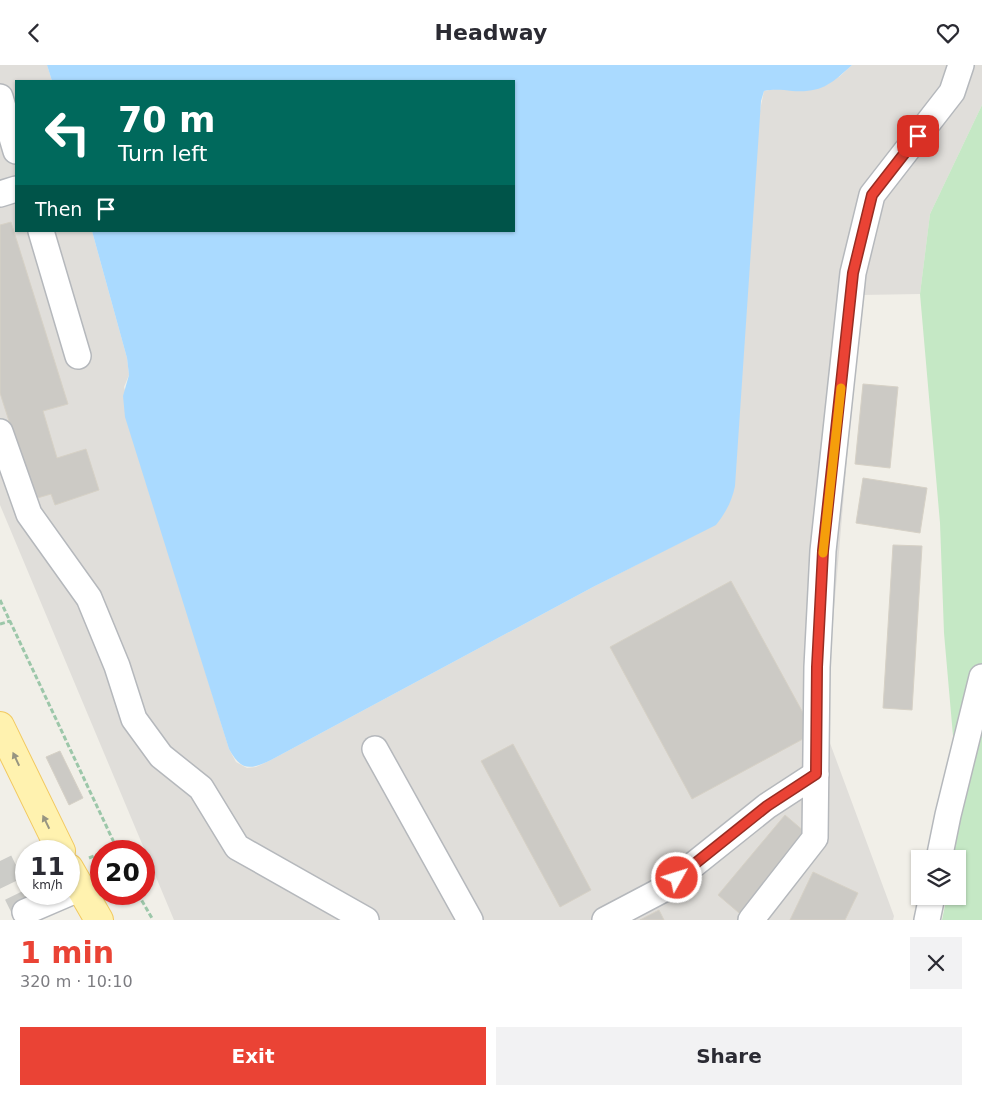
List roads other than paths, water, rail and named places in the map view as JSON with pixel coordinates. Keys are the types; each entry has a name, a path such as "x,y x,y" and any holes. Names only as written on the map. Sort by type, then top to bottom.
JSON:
{"main road":[{"path":"0,725 56,840"},
{"path":"80,888 99,920"}],"street":[{"path":"751,920 815,839 817,667 823,551 853,273 872,195 952,92 962,65"},
{"path":"0,97 15,148"},
{"path":"0,194 15,189"},
{"path":"41,232 78,356"},
{"path":"0,431 29,514 89,599 117,666 134,719 161,756 201,788 237,847 366,920"},
{"path":"941,850 982,677"},
{"path":"375,749 470,920"},
{"path":"605,920 662,890 767,806 816,774"},
{"path":"25,912 36,905"},
{"path":"927,920 930,905"}],"water":[{"path":"47,65 852,65 832,82 819,89 764,91 761,101 735,486 723,516 716,525 593,587 271,760 252,767 242,765 229,749 125,417 123,396 129,375 127,358 92,232 515,232 515,80 52,80"}],"tunnel":[{"path":"0,861 25,912"}]}
